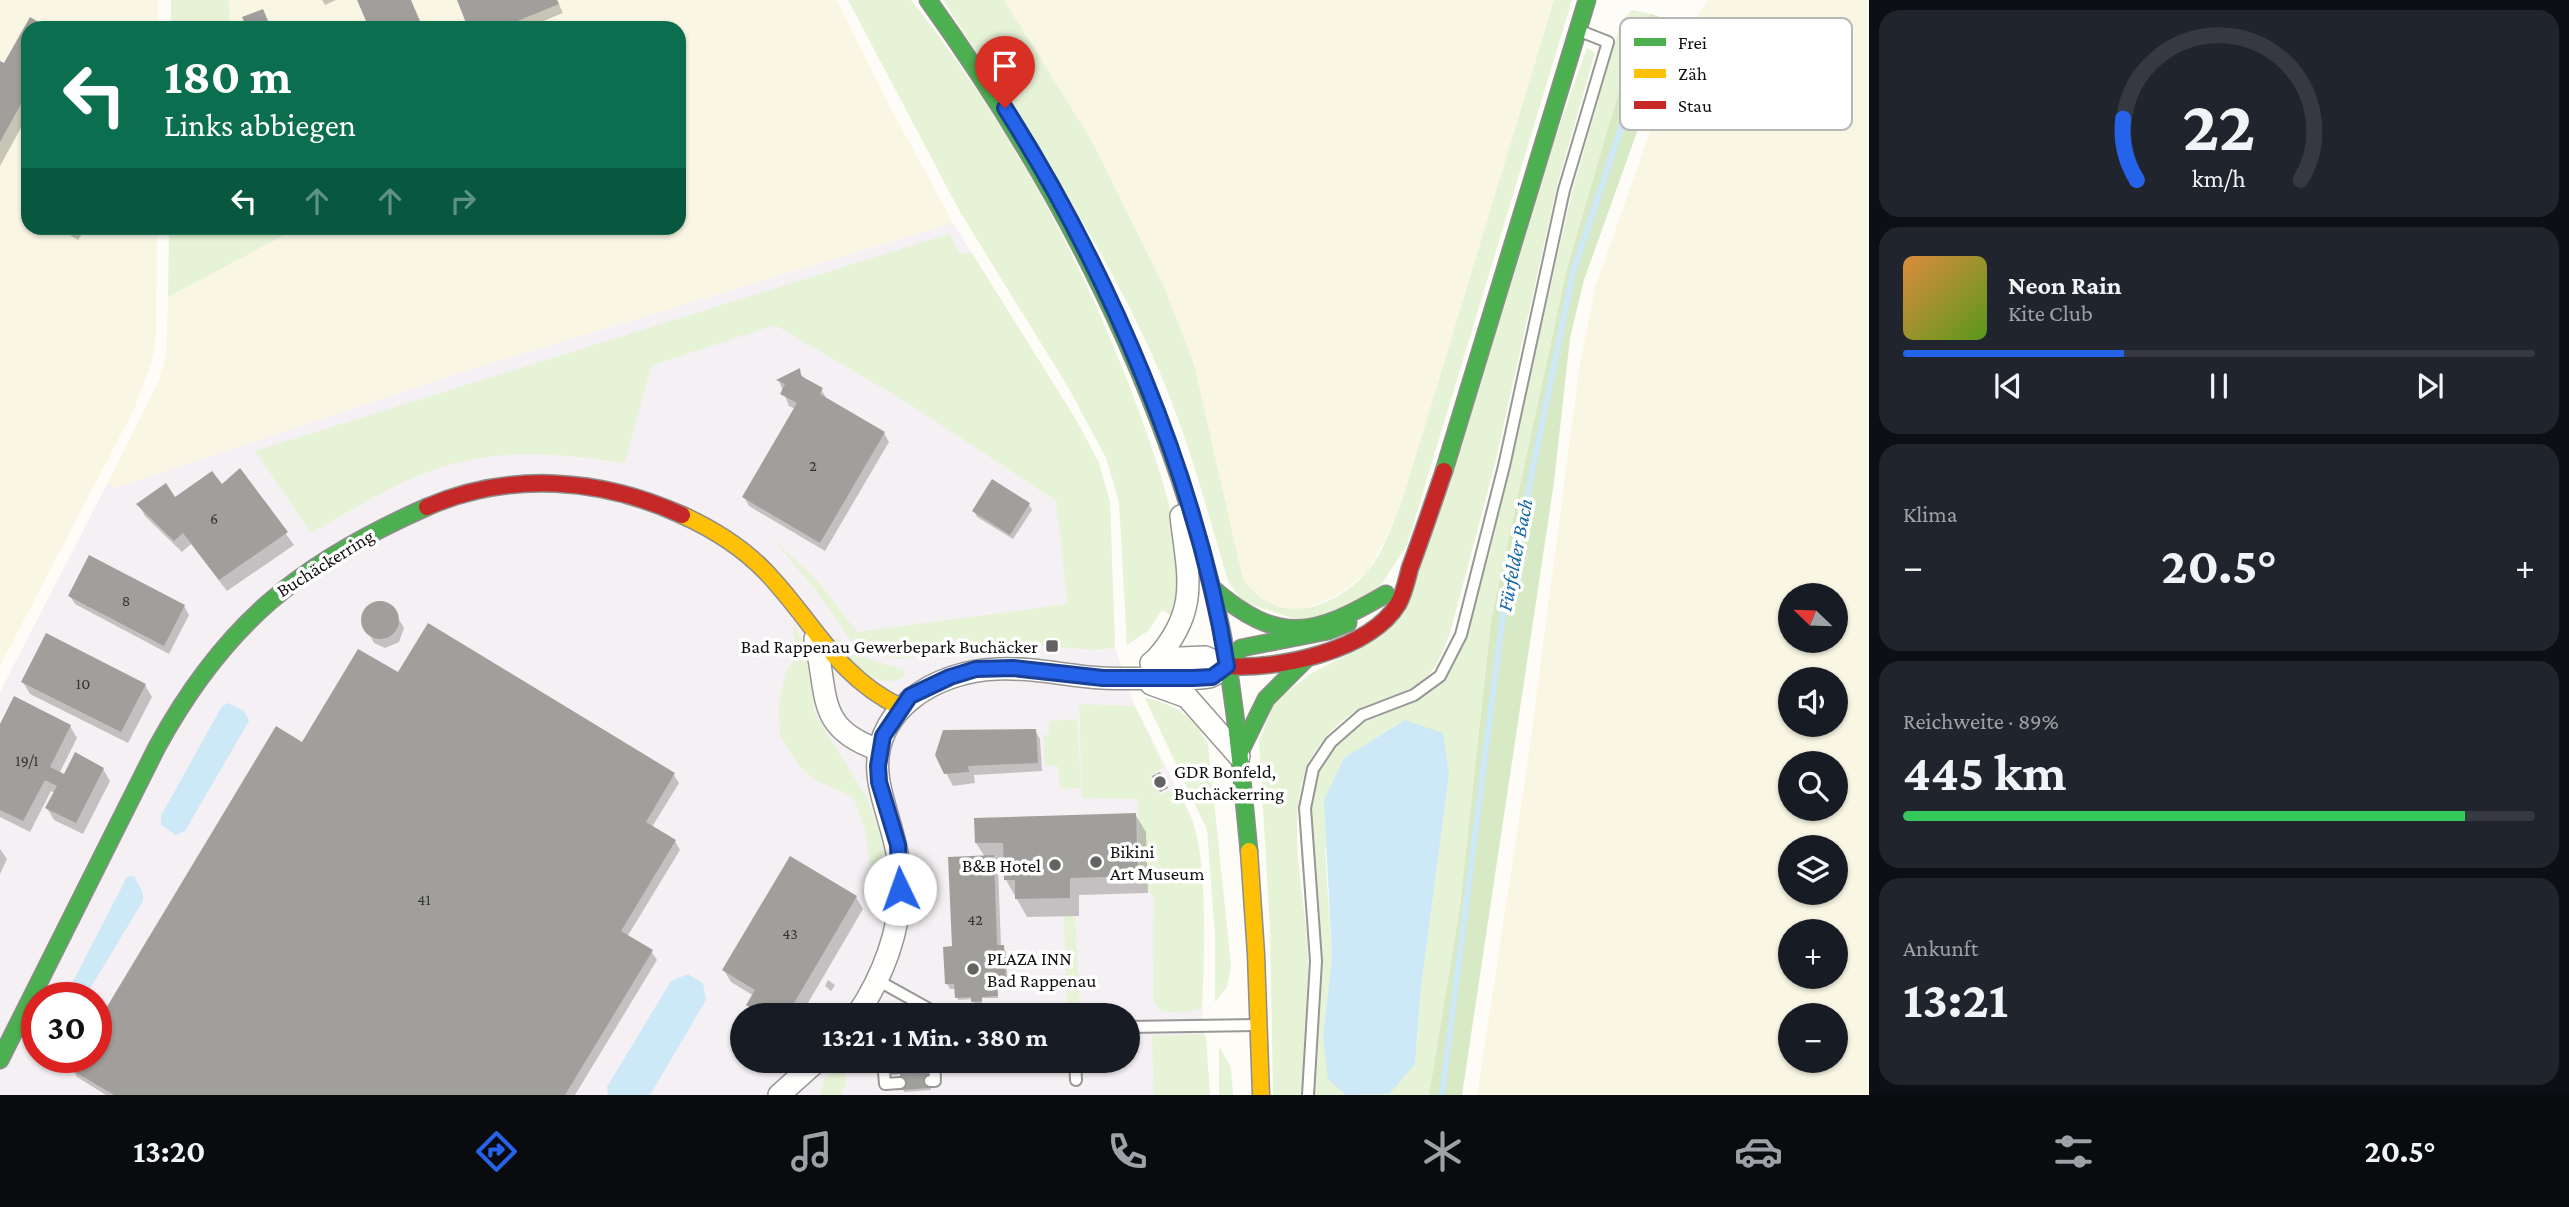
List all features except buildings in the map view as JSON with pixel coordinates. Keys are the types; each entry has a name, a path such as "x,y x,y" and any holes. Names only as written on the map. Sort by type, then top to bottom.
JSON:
{"main road":[{"path":"928,0 994,90 1040,163 1087,251 1152,402 1176,468 1212,588 1227,666 1239,756 1260,1025 1261,1095"},
{"path":"1227,666 1251,668 1307,658 1350,643 1377,625 1398,604 1401,587 1420,546 1449,456 1587,0"},
{"name":"Buchäckerring","path":"0,1060 143,775 215,654 270,598 310,568 393,521 456,495 498,485 545,482 594,486 643,498 680,513 742,550 773,579 846,674 882,699 900,707"},
{"path":"1212,588 1234,610 1261,626 1277,629 1313,627 1333,621 1401,587"},
{"path":"1227,666 1241,648 1328,631 1352,621 1385,594"},
{"path":"1239,756 1251,720 1268,694 1307,658"}],"street":[{"path":"1129,677 1156,659 1179,627 1187,607 1189,582 1176,468"},
{"name":"Buchäckerring","path":"814,634 833,723 845,735 879,750"},
{"path":"1156,659 1205,657 1227,666"},
{"path":"868,1003 893,938 900,889 898,845 879,782 879,750 900,707 925,688 976,669 1013,668 1103,678 1212,677 1227,666"},
{"path":"1129,677 1187,697 1239,756"},
{"path":"782,1094 804,1073"}],"lane":[{"path":"1308,1095 1316,961 1305,808 1313,769 1331,742 1362,715 1414,695 1440,676 1461,635 1498,490 1564,190 1608,42 1578,30"},
{"path":"877,980 918,1003"},
{"path":"1140,1027 1260,1025"},
{"path":"884,1073 885,1084 900,1083"},
{"path":"930,1081 935,1080 934,1073"},
{"path":"1076,1073 1076,1080"}],"shaded area":[{"path":"0,0 158,0 158,21 21,21 21,235 157,235 156,329 154,355 134,409 0,666"},
{"path":"229,0 837,0 889,105 953,223 461,372 115,488 108,482 159,380 166,355 168,297 284,235 686,235 686,21 230,21"},
{"path":"1004,0 1554,0 1402,501 1367,573 1337,595 1306,608 1286,610 1266,604 1253,593 1243,579 1194,364 1165,289 1092,141"},
{"path":"1708,0 1869,0 1869,1095 1477,1095 1527,767 1579,370 1595,288 1651,130 1852,130 1852,18 1697,18"},
{"path":"953,223 1075,418 1099,463 1110,502 1115,648 1135,706 1193,820 1199,847 1204,946 1202,1008 1210,1095 0,1095 0,692 108,482 115,488 461,372"}],"green space":[{"path":"171,0 229,0 230,21 171,21"},
{"path":"848,0 911,0 948,49 1016,152 1075,261 1101,317 1153,452 1173,523 1179,572 1174,617 1162,610 1148,631 1127,645 1119,502 1106,458 1068,387 960,212"},
{"path":"943,0 1004,0 1092,141 1165,289 1194,364 1243,579 1256,594 1271,604 1303,608 1337,597 1352,586 1372,566 1387,539 1402,501 1554,0 1572,0 1407,545 1379,588 1308,623 1243,602 1228,581 1176,413 1145,339 1064,190"},
{"path":"1632,10 1651,14 1647,18 1624,18"},
{"path":"1651,14 1663,18 1647,18"},
{"path":"1620,24 1620,87 1567,268 1491,620 1460,906 1429,1095 1313,1095 1322,961 1311,809 1319,772 1329,754 1345,736 1365,722 1418,700 1432,689 1444,677 1464,637 1490,552 1572,192","holes":["1449,775 1421,988 1415,1064 1323,1036 1332,958 1325,848"]},
{"path":"1587,48 1595,53 1557,186 1495,464 1450,633 1432,671 1420,682 1412,688 1365,706 1337,726 1321,743 1308,766 1300,792 1298,849 1308,962 1302,1095 1273,1095 1270,928 1259,741 1275,701 1310,674 1377,639"},
{"path":"1620,87 1620,130 1638,130 1584,280 1570,338 1554,482 1462,1095 1429,1095 1460,906 1491,620 1567,268"},
{"path":"949,234 960,253 972,253 1075,418 1099,463 1110,502 1115,648 1092,650 1006,642 901,659 884,657 852,642 822,598 773,539 816,579 857,632 1068,604 1056,501 908,403 775,325 651,366 625,463 535,454 467,460 410,479 311,533 255,451"},
{"path":"169,235 284,235 283,236 168,297"},
{"path":"793,620 812,664 814,712 867,798 881,838 888,884 873,884 865,829 853,797 813,779 799,766 780,736 779,702 786,673 795,657"},
{"path":"833,635 863,657 904,670 905,676 894,681 873,677 854,662"},
{"path":"1145,698 1166,704 1183,713 1197,726 1208,744 1231,965 1227,987 1215,1002 1215,936 1207,830"},
{"path":"1079,704 1135,706 1164,767 1151,775 1160,795 1176,789 1191,818 1201,859 1203,884 1202,1008 1183,1013 1161,1011 1153,1001 1154,897 1140,882 1138,799 1082,798"},
{"path":"1077,719 1081,788 1060,789 1058,766 1045,766 1043,735 1049,735 1049,721"},
{"path":"1075,915 1079,1003 1067,1003 1064,916"},
{"path":"1152,1036 1206,1036 1210,1095 1154,1095"},
{"path":"1219,1046 1231,1067 1233,1095 1219,1095"},
{"path":"830,1073 845,1073 846,1087 842,1088 842,1095 821,1095 824,1079"}],"water":[{"path":"228,703 244,711 249,721 185,831 176,835 161,825 161,816 222,706"},
{"path":"1405,720 1443,733 1449,775 1421,988 1415,1064 1389,1094 1346,1095 1328,1079 1323,1036 1332,958 1324,800 1344,758"},
{"path":"134,876 143,893 143,901 94,982 73,982 127,877"},
{"path":"688,974 703,983 706,1000 650,1095 608,1095 607,1087 671,981"}],"waterway":[{"name":"Fürfelder Bach","path":"1442,1095 1503,614 1573,272 1620,130"}],"traffic: fast":[{"path":"928,0 1022,142 1064,216 1137,367 1168,446 1195,526 1217,609 1237,730 1249,851"},
{"path":"1444,471 1587,0"},
{"path":"0,1060 157,747 210,665 238,632 303,575 382,528 427,507"},
{"path":"1212,588 1257,619 1278,626 1297,628 1317,626 1338,619 1386,594"},
{"path":"1227,666 1241,648 1328,631 1348,623"},
{"path":"1240,752 1266,699 1307,658"}],"traffic: slow":[{"path":"682,515 705,526 748,555 783,591 842,663 858,679 900,707"},
{"path":"1249,851 1261,1095"}],"traffic: jam":[{"path":"1227,666 1271,665 1320,654 1366,634 1384,620 1402,596 1444,471"},
{"path":"427,507 458,495 490,488 555,484 620,493 682,515"}],"place":[{"name":"Bad Rappenau Gewerbepark Buchäcker","path":"1052,646"},
{"name":"GDR Bonfeld, Buchäckerring","path":"1160,782"},
{"name":"Bikini Art Museum","path":"1096,862"},
{"name":"B&B Hotel","path":"1055,865"},
{"name":"PLAZA INN Bad Rappenau","path":"973,969"}],"route":[{"path":"900,889 898,845 879,782 878,766 883,736 900,707 910,696 950,677 976,669 1013,668 1103,678 1193,678 1212,677 1227,666 1212,588 1175,466 1152,402 1087,251 1040,163 1005,108"}]}
